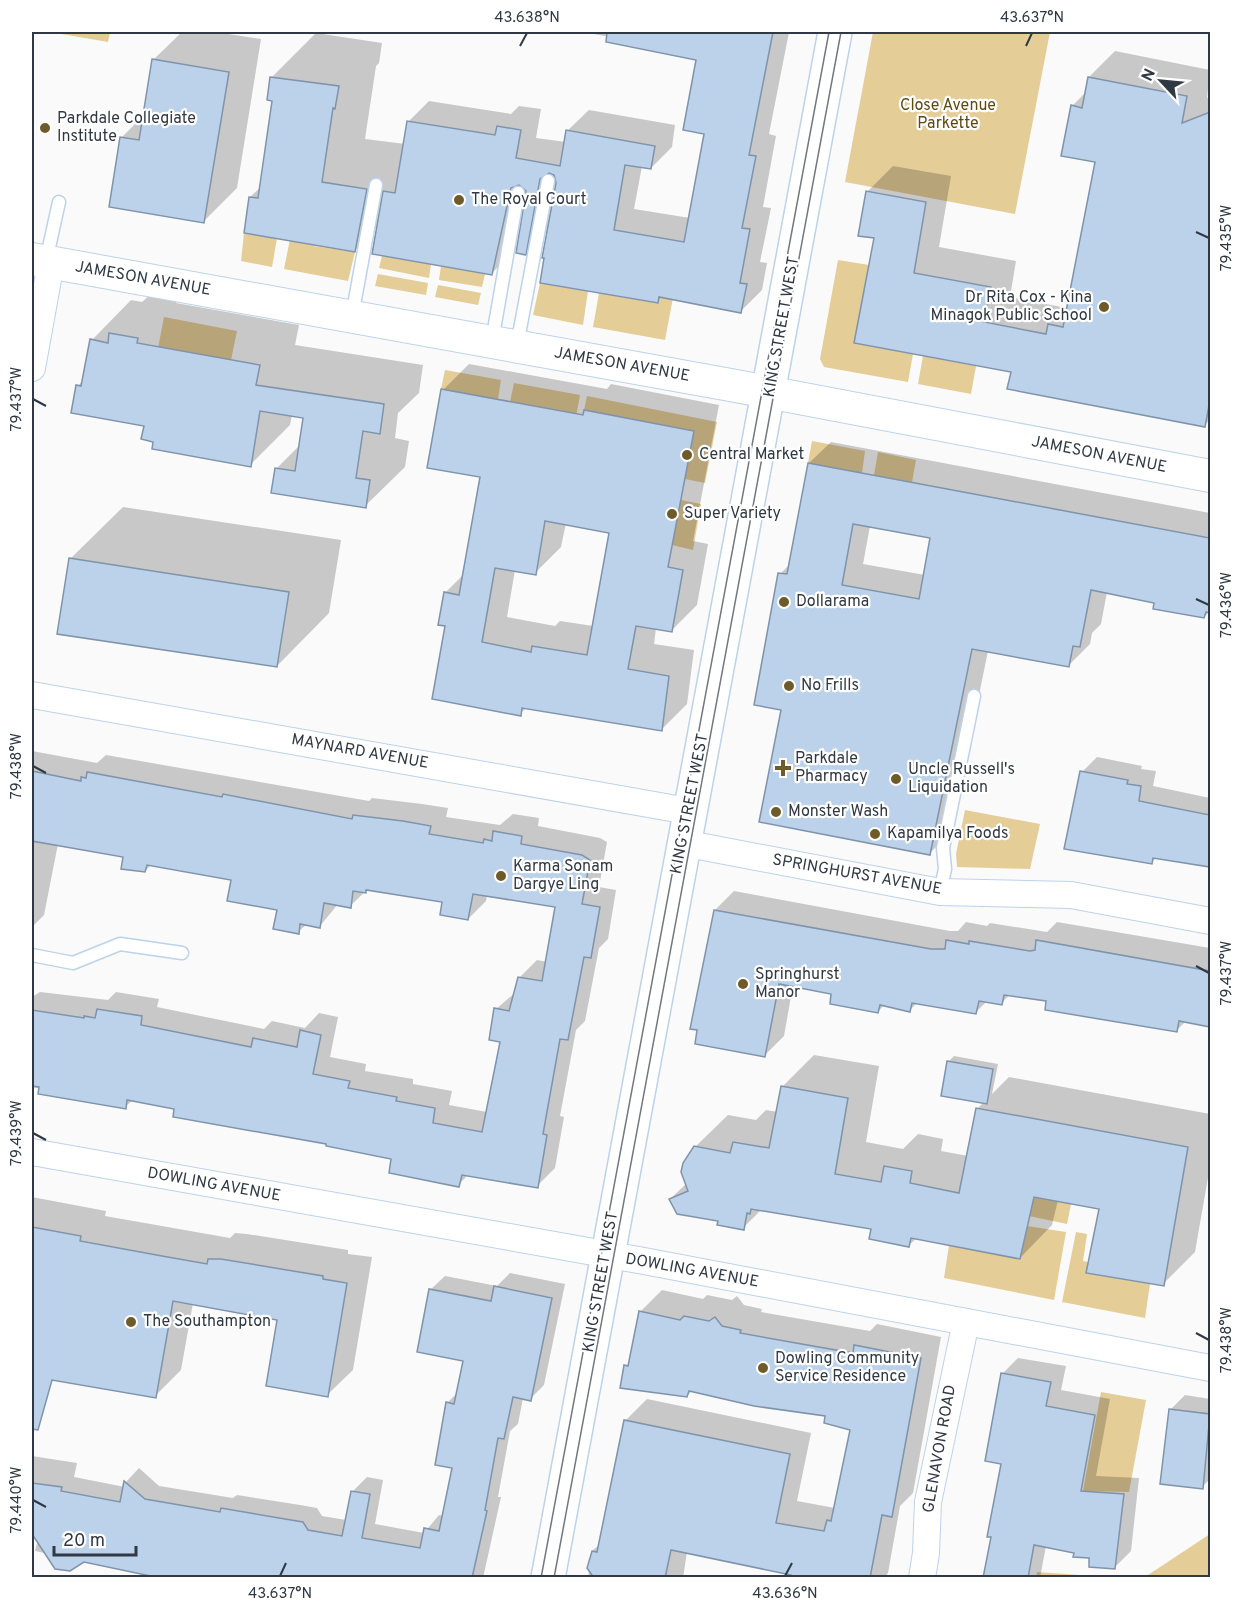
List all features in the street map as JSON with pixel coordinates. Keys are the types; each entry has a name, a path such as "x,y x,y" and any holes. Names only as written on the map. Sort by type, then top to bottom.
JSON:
{"main road":[{"name":"KING STREET WEST","path":"548,1578 688,811 770,393 835,32"}],"street":[{"name":"JAMESON AVENUE","path":"43,261 770,393 1210,476"},
{"path":"32,368 43,261"},
{"name":"MAYNARD AVENUE","path":"32,694 688,811"},
{"name":"SPRINGHURST AVENUE","path":"683,843 940,892 1071,895 1210,921"},
{"name":"DOWLING AVENUE","path":"32,1152 606,1255 1210,1368"},
{"name":"GLENAVON ROAD","path":"922,1578 926,1553 928,1502 966,1322"}],"lane":[{"path":"504,344 548,181"},
{"path":"351,317 376,185"},
{"path":"504,344 518,193"},
{"path":"43,261 58,202"},
{"path":"940,892 945,869 943,849 974,696"},
{"path":"32,955 73,963 120,944 182,953"}],"green space":[{"path":"50,32 110,32 108,42"},
{"name":"Close Avenue Parkette","path":"873,32 1050,32 1015,214 845,182"},
{"path":"244,233 277,238 272,267 241,261"},
{"path":"291,234 315,237 314,246 355,252 348,281 284,269"},
{"path":"382,256 431,264 429,278 379,268"},
{"path":"838,260 869,265 855,343 913,354 908,382 824,367 820,359"},
{"path":"441,266 485,274 482,287 439,280"},
{"path":"378,274 428,283 426,295 375,286"},
{"path":"662,279 676,282 665,340 593,327 599,293 657,303"},
{"path":"540,283 588,291 583,325 533,315"},
{"path":"438,285 481,293 478,305 435,297"},
{"path":"164,317 237,331 231,360 168,349 155,364"},
{"path":"923,356 976,366 971,394 918,384"},
{"path":"445,370 501,380 498,399 441,389"},
{"path":"514,383 580,395 575,422 565,412 510,402"},
{"path":"587,396 717,422 705,483 685,479 694,431 584,410"},
{"path":"812,441 865,451 862,473 808,463"},
{"path":"878,452 916,460 912,482 874,475"},
{"path":"681,500 701,504 693,550 672,545"},
{"path":"965,810 1040,824 1030,869 957,867 956,854"},
{"path":"1033,1197 1071,1204 1067,1224 1029,1216"},
{"path":"1027,1226 1066,1232 1054,1300 944,1278 949,1245 1020,1259"},
{"path":"1076,1232 1087,1234 1083,1261 1088,1262 1087,1273 1150,1284 1145,1318 1062,1302"},
{"path":"1101,1392 1146,1400 1129,1492 1083,1491"},
{"path":"1210,1534 1210,1577 1145,1577"},
{"path":"1037,1572 1108,1577 1036,1577"}],"building":[{"path":"607,32 773,32 749,155 756,156 742,228 750,229 740,283 747,284 741,313 659,297 658,303 540,283 544,258 542,258 556,183 554,175 549,173 540,179 526,255 516,253 526,191 519,185 511,188 492,275 372,254 383,191 395,193 407,121 495,135 497,126 521,130 516,158 560,166 566,130 655,146 651,169 625,165 614,230 684,242 704,134 683,130 696,60 606,42"},
{"path":"152,59 229,72 204,223 109,207 120,137 139,140"},
{"path":"270,77 339,86 335,109 333,108 322,182 367,189 355,252 244,233 249,197 258,198 272,101 267,100"},
{"name":"Dr Rita Cox - Kina Minagok Public School","path":"1088,77 1187,96 1182,123 1210,112 1210,400 1205,427 1007,389 1011,372 854,343 874,238 858,236 866,191 926,202 914,273 991,287 984,322 1046,334 1048,324 1063,327 1095,162 1061,156 1071,105 1082,108"},
{"path":"109,333 138,338 137,343 260,365 256,385 384,404 380,434 363,431 356,478 370,480 366,508 271,493 275,468 295,471 303,418 260,411 251,467 152,449 153,442 141,439 144,426 71,413 76,385 81,386 90,339 108,343"},
{"path":"441,389 583,415 584,410 694,431 668,567 683,570 672,632 636,626 628,669 669,676 662,731 522,708 521,716 432,699 445,626 438,625 444,592 459,595 480,477 427,468","holes":["545,521 609,533 587,655 532,646 531,652 482,642 495,568 536,575"]},
{"path":"808,463 1210,538 1210,613 1206,612 1204,618 1153,609 1154,603 1091,590 1080,647 1073,646 1069,667 972,649 930,855 759,822 781,710 754,705 778,573 787,574","holes":["853,524 930,538 919,599 842,585"]},
{"path":"69,558 289,592 277,667 57,634"},
{"path":"32,771 81,781 81,777 86,778 87,772 222,797 223,794 352,819 353,815 403,821 431,826 429,834 483,843 484,839 492,841 493,831 522,836 521,844 582,855 590,860 582,904 600,907 591,958 584,957 568,1040 560,1039 543,1134 547,1135 538,1188 462,1175 459,1187 389,1173 391,1159 326,1146 326,1144 173,1117 174,1109 127,1100 126,1109 38,1094 39,1087 32,1086 32,1010 95,1018 97,1009 142,1016 141,1025 251,1047 253,1038 297,1047 300,1030 321,1035 313,1074 350,1081 348,1088 397,1097 396,1101 435,1108 433,1123 482,1132 500,1042 489,1040 494,1008 509,1011 518,977 542,981 555,907 473,894 468,920 440,915 442,902 366,890 366,893 353,891 351,908 324,903 320,928 300,924 299,934 273,929 277,910 227,901 231,880 147,865 145,872 121,869 123,857 32,841"},
{"path":"1080,771 1128,780 1127,784 1141,786 1139,801 1210,815 1210,867 1153,858 1152,864 1064,849"},
{"path":"714,910 931,949 945,949 946,940 969,944 969,941 1030,951 1035,950 1036,940 1210,971 1210,1027 1179,1021 1177,1032 1045,1010 1046,1001 1004,995 1002,1005 979,1001 976,1014 912,1003 910,1012 880,1005 878,1013 830,1004 831,994 779,984 765,1057 695,1044 697,1030 690,1029"},
{"path":"947,1061 993,1069 987,1104 941,1096"},
{"path":"781,1086 848,1098 835,1174 881,1182 884,1166 912,1171 910,1183 959,1193 976,1108 1188,1147 1164,1286 1086,1273 1099,1209 1034,1197 1020,1259 911,1238 909,1247 869,1239 871,1229 751,1209 750,1214 747,1213 744,1230 717,1225 718,1221 677,1214 669,1199 688,1191 681,1172 683,1163 694,1146 730,1153 733,1142 769,1148"},
{"path":"32,1227 81,1236 80,1241 207,1264 208,1259 221,1259 323,1276 323,1279 347,1283 328,1397 266,1386 277,1320 173,1301 156,1398 52,1380 38,1430 32,1429"},
{"path":"494,1286 552,1298 531,1401 513,1397 504,1439 498,1438 485,1510 487,1511 472,1578 160,1578 84,1562 70,1571 55,1569 32,1534 32,1483 62,1487 61,1491 120,1502 124,1481 145,1499 220,1512 221,1508 303,1522 308,1530 342,1536 351,1491 370,1494 362,1538 420,1548 424,1528 439,1531 452,1468 435,1465 446,1402 454,1404 463,1361 417,1352 429,1289 491,1301"},
{"path":"639,1311 680,1320 684,1316 709,1321 715,1317 722,1326 741,1330 740,1333 853,1353 854,1345 921,1358 892,1517 882,1515 870,1578 790,1578 791,1575 671,1550 665,1578 594,1578 587,1568 592,1551 597,1552 624,1420 790,1454 776,1523 824,1531 827,1520 831,1521 850,1430 824,1423 825,1416 754,1406 689,1391 687,1397 620,1388 624,1365 628,1366"},
{"path":"1001,1373 1051,1382 1046,1406 1095,1415 1081,1491 1124,1494 1115,1569 1089,1567 1089,1558 1073,1557 1074,1553 1034,1545 1028,1578 983,1578 991,1537 987,1537 1001,1464 985,1461"},
{"path":"1169,1409 1210,1414 1203,1489 1160,1484"}],"tram line":[{"path":"541,1578 829,32"},
{"path":"554,1578 841,32"}],"place":[{"name":"Parkdale Collegiate Institute","path":"45,128"},
{"name":"The Royal Court","path":"459,200"},
{"name":"Dr Rita Cox - Kina Minagok Public School","path":"1104,307"},
{"name":"Central Market","path":"687,455"},
{"name":"Super Variety","path":"672,514"},
{"name":"Dollarama","path":"784,602"},
{"name":"No Frills","path":"789,686"},
{"name":"Parkdale Pharmacy","path":"783,768"},
{"name":"Uncle Russell's Liquidation","path":"896,779"},
{"name":"Monster Wash","path":"776,812"},
{"name":"Kapamilya Foods","path":"875,834"},
{"name":"Karma Sonam Dargye Ling","path":"501,876"},
{"name":"Springhurst Manor","path":"743,984"},
{"name":"The Southampton","path":"131,1322"},
{"name":"Dowling Community Service Residence","path":"763,1368"}]}
